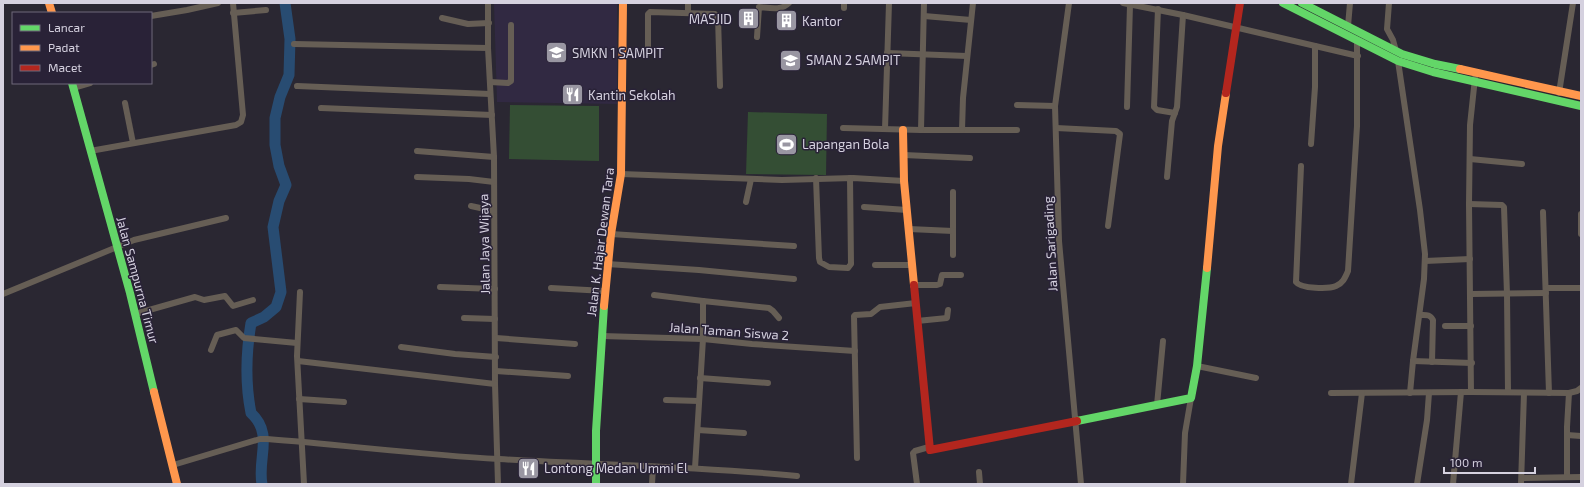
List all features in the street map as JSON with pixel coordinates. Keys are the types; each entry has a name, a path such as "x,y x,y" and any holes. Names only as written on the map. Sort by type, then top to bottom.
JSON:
{"street":[{"path":"152,16 218,3"},
{"path":"90,150 241,122 243,115 233,3"},
{"name":"Jalan Jaya Wijaya","path":"488,3 488,48 494,158 496,338 495,384 498,484"},
{"name":"Jalan K. Hajar Dewan Tara","path":"596,484 596,431 607,264 621,174 623,3"},
{"path":"688,3 688,13"},
{"path":"757,37 759,5 779,9 785,7 789,3"},
{"path":"885,129 889,3"},
{"path":"921,130 924,3"},
{"path":"962,130 963,98 973,3"},
{"name":"Jalan Sarigading","path":"1069,3 1055,106 1059,241 1081,484"},
{"path":"1123,3 1158,9 1358,56"},
{"path":"1183,484 1185,434 1197,366 1213,215 1218,146 1240,3"},
{"path":"1284,3 1348,26 1396,51 1475,77 1581,106"},
{"path":"1302,3 1316,15 1358,40 1398,61 1433,72 1475,77 1581,96"},
{"path":"1348,26 1350,3"},
{"path":"1389,3 1387,29 1393,40 1396,51"},
{"path":"1556,100 1559,91 1573,3"},
{"path":"1127,107 1130,4"},
{"path":"1158,9 1154,107 1157,110 1175,113"},
{"path":"233,14 266,10"},
{"path":"648,53 648,14 650,12 714,14 718,16 720,86"},
{"path":"1167,177 1172,121 1177,107 1183,15"},
{"path":"924,16 971,20"},
{"path":"442,18 468,24 489,23"},
{"path":"490,82 508,83 511,81 511,25"},
{"path":"1301,166 1296,282 1300,286 1304,287 1335,287 1344,280 1348,271 1357,126 1358,40"},
{"path":"294,44 488,48"},
{"path":"1312,144 1315,87 1315,46"},
{"path":"887,53 967,56"},
{"path":"1398,61 1420,210 1425,261 1410,393"},
{"path":"1471,392 1472,364 1469,204 1470,125 1475,77"},
{"path":"72,86 84,84"},
{"name":"Jalan Sampurna Timur","path":"72,86 135,314 177,484"},
{"path":"297,86 490,94"},
{"path":"125,103 133,143"},
{"path":"1016,105 1055,106"},
{"path":"321,108 492,115"},
{"path":"843,128 903,130 1017,130"},
{"path":"1056,128 1116,132 1120,134 1108,226"},
{"path":"903,130 904,181 928,447"},
{"path":"417,151 494,158"},
{"path":"904,155 970,158"},
{"path":"1470,159 1522,164"},
{"path":"621,174 782,180 850,178 904,181"},
{"path":"418,177 469,179 494,182"},
{"path":"816,178 820,262 829,266 848,268 851,264 850,178"},
{"path":"746,202 750,179"},
{"path":"953,192 953,255"},
{"path":"1469,204 1504,206 1508,392"},
{"path":"471,206 494,211"},
{"path":"864,207 907,210"},
{"path":"1544,212 1549,392"},
{"path":"1581,214 1581,234"},
{"path":"3,294 117,247 152,235 226,218"},
{"path":"909,229 953,231"},
{"path":"611,234 794,246"},
{"path":"1425,261 1470,258"},
{"path":"607,264 699,270 794,279"},
{"path":"875,265 912,265"},
{"path":"914,285 937,285 940,284 942,275 961,275"},
{"path":"440,286 495,289"},
{"path":"551,288 605,292"},
{"path":"1471,294 1507,294 1581,288"},
{"path":"300,292 297,343 304,484"},
{"path":"654,295 769,308 773,310 779,318"},
{"path":"135,314 196,298 203,300 225,296 234,306 253,300"},
{"path":"695,468 703,339 703,301"},
{"path":"857,458 853,319 855,315 870,314 880,307 916,303"},
{"path":"917,321 947,318 948,310"},
{"path":"1420,314 1428,315 1433,320 1432,362"},
{"path":"464,318 495,319"},
{"path":"1445,326 1471,326"},
{"path":"211,350 215,337 222,333 238,330 242,338 297,343"},
{"name":"Jalan Taman Siswa 2","path":"602,336 703,339 855,351"},
{"path":"496,338 575,344"},
{"path":"1157,405 1163,341"},
{"path":"400,347 455,354 496,357"},
{"path":"298,361 495,384"},
{"path":"1413,362 1472,364"},
{"path":"1197,366 1256,378"},
{"path":"496,371 568,376"},
{"path":"700,378 768,383"},
{"path":"1331,393 1569,393 1577,391 1581,388"},
{"path":"1453,484 1461,392"},
{"path":"1351,484 1362,393"},
{"path":"1417,484 1427,420 1429,393"},
{"path":"1524,393 1522,481 1581,477"},
{"path":"1567,477 1569,393"},
{"path":"917,484 913,453 915,451 928,447 931,450 1191,398"},
{"path":"299,399 344,402"},
{"path":"666,400 699,401"},
{"path":"698,430 744,433"},
{"path":"1567,435 1581,436"},
{"path":"173,465 260,439 267,439 497,459 695,468 797,476"},
{"path":"652,484 653,467"},
{"path":"979,472 980,484"}],"shaded area":[{"name":"SMKN 1 SAMPIT","path":"494,3 617,3 617,104 497,102"}],"green space":[{"path":"510,105 599,106 599,161 509,159"},
{"name":"Lapangan Bola","path":"748,112 827,114 826,175 746,174"}],"waterway":[{"path":"262,484 262,429 258,421 251,413 247,379 247,357 251,323 264,317 276,307 281,292 273,227 279,201 286,185 279,166 275,145 275,118 280,97 289,75 290,39 285,3"}],"traffic: fast":[{"path":"1283,3 1398,61 1433,72 1581,106"},
{"path":"1302,3 1402,54 1435,64 1460,69"},
{"path":"72,84 130,293 154,392"},
{"path":"1077,421 1191,398 1197,366 1207,268"},
{"path":"596,484 596,431 604,306"}],"traffic: slow":[{"path":"49,3 52,12"},
{"path":"604,306 611,234 621,174 623,3"},
{"path":"1460,69 1581,96"},
{"path":"1207,268 1218,146 1226,93"},
{"path":"903,130 904,181 914,285"},
{"path":"154,392 177,484"}],"traffic: jam":[{"path":"1226,93 1240,3"},
{"path":"914,285 930,450 1077,421"}],"place":[{"name":"MASJID","path":"748,19"},
{"name":"Kantor","path":"787,21"},
{"name":"SMKN 1 SAMPIT","path":"556,53"},
{"name":"SMAN 2 SAMPIT","path":"790,60"},
{"name":"Kantin Sekolah","path":"572,95"},
{"name":"Lapangan Bola","path":"787,144"},
{"name":"Lontong Medan Ummi El","path":"529,468"}]}
